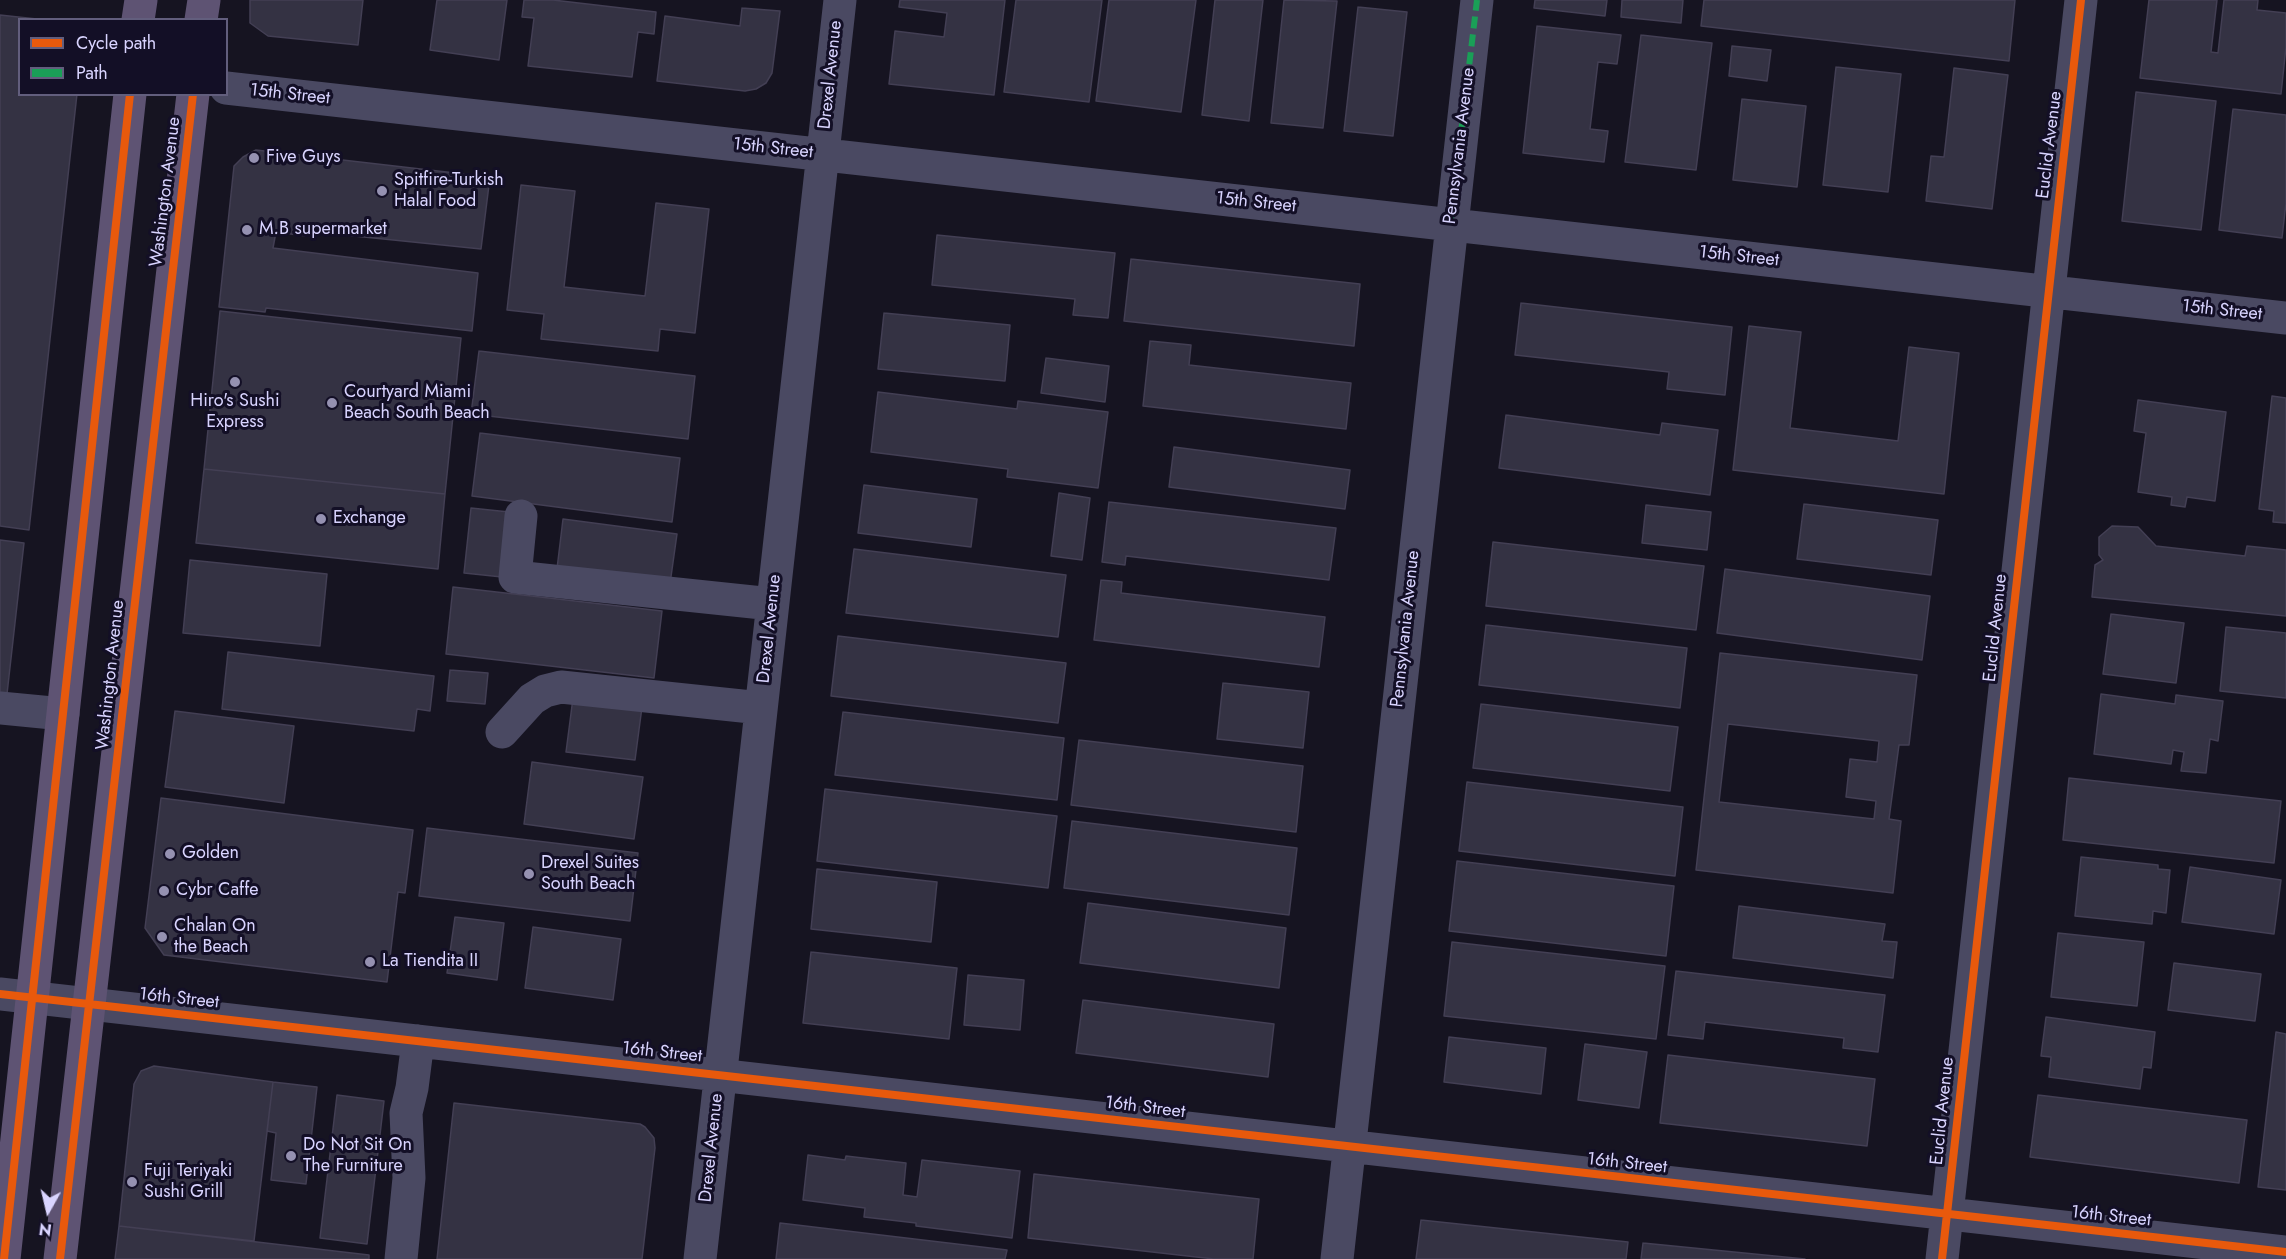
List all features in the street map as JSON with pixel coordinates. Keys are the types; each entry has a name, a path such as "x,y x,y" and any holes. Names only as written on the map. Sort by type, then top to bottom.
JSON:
{"main road":[{"path":"138,18 141,0"},
{"path":"201,18 204,0"},
{"path":"4,1259 130,96"},
{"name":"Washington Avenue","path":"60,1259 193,96"}],"street":[{"name":"Drexel Avenue","path":"699,1259 840,0"},
{"name":"Pennsylvania Avenue","path":"1338,1259 1450,225 1477,0"},
{"name":"Euclid Avenue","path":"1942,1259 2081,0"},
{"name":"15th Street","path":"228,88 2286,318"},
{"path":"520,516 515,577 772,604"},
{"path":"502,732 531,699 544,691 561,687 761,708"},
{"path":"0,708 63,714"},
{"name":"16th Street","path":"0,994 2286,1252"},
{"path":"400,1259 409,1178 406,1113 412,1088 418,1041"}],"building":[{"path":"250,0 363,0 358,45 268,36 250,23"},
{"path":"437,0 507,0 499,60 430,50"},
{"path":"524,0 553,0 656,12 654,34 638,32 632,77 528,66 534,18 522,17"},
{"path":"900,0 1005,0 994,95 889,84 895,31 944,37 947,13 899,7"},
{"path":"1016,0 1102,0 1089,102 1004,92"},
{"path":"1109,0 1196,0 1181,112 1096,101"},
{"path":"1215,0 1263,0 1249,121 1202,115"},
{"path":"1284,0 1337,1 1323,128 1271,123"},
{"path":"1535,0 1607,0 1605,16 1534,8"},
{"path":"1622,0 1683,0 1681,23 1621,17"},
{"path":"1704,0 2015,0 2009,61 1701,26"},
{"path":"2149,0 2217,0 2211,52 2218,53 2224,0 2258,0 2257,10 2286,13 2286,47 2281,94 2140,78"},
{"path":"1358,7 1407,12 1393,136 1344,131"},
{"path":"742,8 780,11 772,73 766,83 756,89 745,91 657,81 665,16 740,26"},
{"path":"0,15 28,18 18,18 18,96 77,96 29,530 0,526"},
{"path":"1537,26 1621,35 1617,64 1598,62 1590,129 1608,131 1604,162 1523,153"},
{"path":"1641,35 1712,43 1696,170 1625,162"},
{"path":"1732,46 1771,50 1767,81 1729,76"},
{"path":"1836,67 1901,74 1888,192 1823,185"},
{"path":"1954,68 2008,75 1992,209 1926,201 1931,156 1944,157"},
{"path":"2136,92 2216,101 2201,230 2122,221"},
{"path":"1742,99 1806,106 1797,187 1733,180"},
{"path":"2233,109 2286,115 2286,203 2282,238 2219,230"},
{"path":"256,150 490,177 481,249 315,232 314,237 276,232 273,248 478,273 472,331 266,308 265,312 219,307 234,166 243,157"},
{"path":"521,185 575,191 564,287 645,296 656,203 709,209 695,333 660,329 658,351 541,339 544,314 507,310"},
{"path":"937,235 1115,253 1108,318 1073,315 1075,299 932,285"},
{"path":"1131,259 1360,284 1354,346 1124,321"},
{"path":"1521,303 1732,327 1725,395 1667,389 1669,372 1515,355"},
{"name":"Courtyard Miami Beach South Beach","path":"220,311 461,338 445,494 204,469"},
{"path":"884,313 1010,325 1005,381 878,369"},
{"path":"1749,326 1801,332 1790,428 1898,441 1909,347 1959,353 1944,494 1733,470"},
{"path":"1150,341 1191,345 1189,365 1351,383 1346,429 1143,406"},
{"path":"479,351 695,376 688,439 471,414"},
{"path":"1046,358 1109,366 1105,402 1041,393"},
{"path":"878,392 1017,409 1018,401 1108,412 1098,488 1007,477 1008,469 871,452"},
{"path":"2272,396 2286,398 2286,523 2273,522 2274,511 2259,509"},
{"path":"2138,400 2226,412 2215,501 2187,497 2185,507 2171,505 2172,497 2138,492 2146,433 2134,431"},
{"path":"1506,415 1660,435 1662,423 1718,430 1710,495 1499,468"},
{"path":"480,433 680,458 672,522 472,496"},
{"path":"1174,447 1350,470 1345,509 1169,487"},
{"name":"Exchange","path":"204,469 445,494 438,569 196,543"},
{"path":"864,485 977,499 971,547 858,533"},
{"path":"1059,493 1090,498 1082,560 1051,556"},
{"path":"1109,502 1336,528 1329,580 1126,556 1125,565 1102,562"},
{"path":"1804,504 1938,520 1931,575 1797,559"},
{"path":"1646,505 1711,512 1707,550 1642,543"},
{"path":"471,508 509,512 502,577 464,573"},
{"path":"563,519 677,534 669,591 556,577"},
{"path":"2112,526 2138,527 2156,546 2245,556 2247,546 2286,550 2286,616 2092,597 2095,565 2103,560 2099,555 2099,537"},
{"path":"0,540 24,543 7,694 0,693"},
{"path":"1493,542 1704,566 1696,630 1486,606"},
{"path":"854,549 1066,575 1058,637 846,613"},
{"path":"190,560 327,574 320,646 183,633"},
{"path":"1725,569 1930,596 1922,660 1717,633"},
{"path":"1101,580 1122,582 1121,593 1325,617 1319,667 1094,640"},
{"path":"453,587 662,611 654,678 446,654"},
{"path":"2111,614 2184,623 2176,683 2103,674"},
{"path":"1486,625 1687,648 1680,708 1479,685"},
{"path":"2226,627 2286,633 2286,698 2220,691"},
{"path":"838,636 1066,663 1058,723 831,696"},
{"path":"228,652 434,676 430,711 417,709 414,731 222,709"},
{"path":"1720,653 1917,675 1909,745 1899,745 1889,819 1901,821 1893,893 1696,870","holes":["1728,724 1879,741 1877,762 1850,759 1846,797 1876,801 1874,819 1719,802"]},
{"path":"450,670 488,673 485,704 447,701"},
{"path":"1223,683 1309,692 1303,748 1217,739"},
{"path":"2101,694 2175,704 2176,695 2223,701 2218,741 2210,739 2206,773 2181,771 2184,752 2173,750 2171,764 2094,754"},
{"path":"573,698 642,707 635,760 566,752"},
{"path":"1481,704 1678,727 1670,791 1473,768"},
{"path":"175,711 294,726 284,803 165,787"},
{"path":"843,712 1064,738 1057,800 835,775"},
{"path":"1079,740 1303,766 1296,832 1071,805"},
{"path":"532,762 643,777 634,839 524,824"},
{"path":"2069,778 2281,801 2274,863 2063,840"},
{"path":"1467,782 1683,807 1675,876 1459,851"},
{"path":"825,789 1057,816 1048,888 817,861"},
{"path":"161,798 413,830 405,893 398,892 387,982 164,955 145,928"},
{"path":"1072,821 1297,848 1289,915 1064,888"},
{"name":"Drexel Suites South Beach","path":"427,828 638,853 630,921 419,896"},
{"path":"2081,857 2158,865 2158,869 2170,870 2166,913 2153,911 2152,924 2075,916"},
{"path":"1457,861 1674,886 1666,956 1449,931"},
{"path":"2190,867 2281,880 2274,934 2182,922"},
{"path":"817,869 937,882 931,942 811,929"},
{"path":"1088,903 1286,928 1279,988 1080,963"},
{"path":"1739,906 1885,924 1882,941 1897,942 1893,978 1733,958"},
{"path":"455,917 504,923 497,980 447,973"},
{"path":"533,927 621,939 613,1000 525,988"},
{"path":"2058,933 2144,942 2137,1006 2051,997"},
{"path":"1452,942 1665,966 1656,1039 1444,1016"},
{"path":"811,952 957,968 949,1039 803,1023"},
{"path":"2174,963 2261,974 2255,1021 2168,1010"},
{"path":"1676,971 1885,995 1878,1052 1843,1048 1844,1038 1705,1022 1703,1039 1668,1035"},
{"path":"968,975 1024,980 1020,1030 964,1025"},
{"path":"1083,1000 1274,1024 1268,1077 1076,1053"},
{"path":"2046,1017 2155,1032 2151,1068 2143,1067 2140,1089 2049,1077 2051,1057 2041,1056"},
{"path":"2276,1032 2286,1034 2286,1190 2258,1187"},
{"path":"1449,1037 1546,1048 1541,1094 1444,1082"},
{"path":"1585,1044 1647,1052 1639,1108 1578,1100"},
{"path":"1668,1055 1875,1079 1867,1146 1660,1123"},
{"path":"154,1066 273,1082 254,1241 119,1226 134,1084 141,1071"},
{"name":"Do Not Sit On The Furniture","path":"273,1082 317,1087 306,1184 271,1180 276,1133 267,1131"},
{"path":"337,1095 384,1101 367,1244 320,1238"},
{"path":"2038,1095 2247,1120 2239,1183 2030,1157"},
{"path":"454,1103 640,1124 645,1127 654,1138 655,1148 642,1259 437,1259"},
{"path":"808,1155 845,1160 846,1156 906,1163 903,1195 917,1197 922,1160 1020,1171 1012,1238 864,1217 865,1208 803,1200"},
{"path":"1034,1174 1259,1199 1253,1259 1214,1259 1028,1238"},
{"path":"1421,1220 1628,1242 1626,1259 1416,1259"},
{"path":"780,1223 1007,1250 1005,1259 776,1259"},
{"path":"119,1226 369,1255 369,1259 115,1259"},
{"path":"1643,1243 1805,1259 1641,1259"}],"marked path":[{"path":"1450,225 1477,0"}],"cycle path":[{"path":"1942,1259 2081,0"},
{"path":"4,1259 130,96"},
{"path":"60,1259 193,96"},
{"path":"0,994 2286,1252"}],"place":[{"name":"Five Guys","path":"254,158"},
{"name":"Spitfire-Turkish Halal Food","path":"382,191"},
{"name":"M.B supermarket","path":"247,230"},
{"name":"Hiro's Sushi Express","path":"235,382"},
{"name":"Courtyard Miami Beach South Beach","path":"332,403"},
{"name":"Exchange","path":"321,519"},
{"name":"Golden","path":"170,854"},
{"name":"Drexel Suites South Beach","path":"529,874"},
{"name":"Cybr Caffe","path":"164,891"},
{"name":"Chalan On the Beach","path":"162,937"},
{"name":"La Tiendita II","path":"370,962"},
{"name":"Do Not Sit On The Furniture","path":"291,1156"},
{"name":"Fuji Teriyaki Sushi Grill","path":"132,1182"}]}
